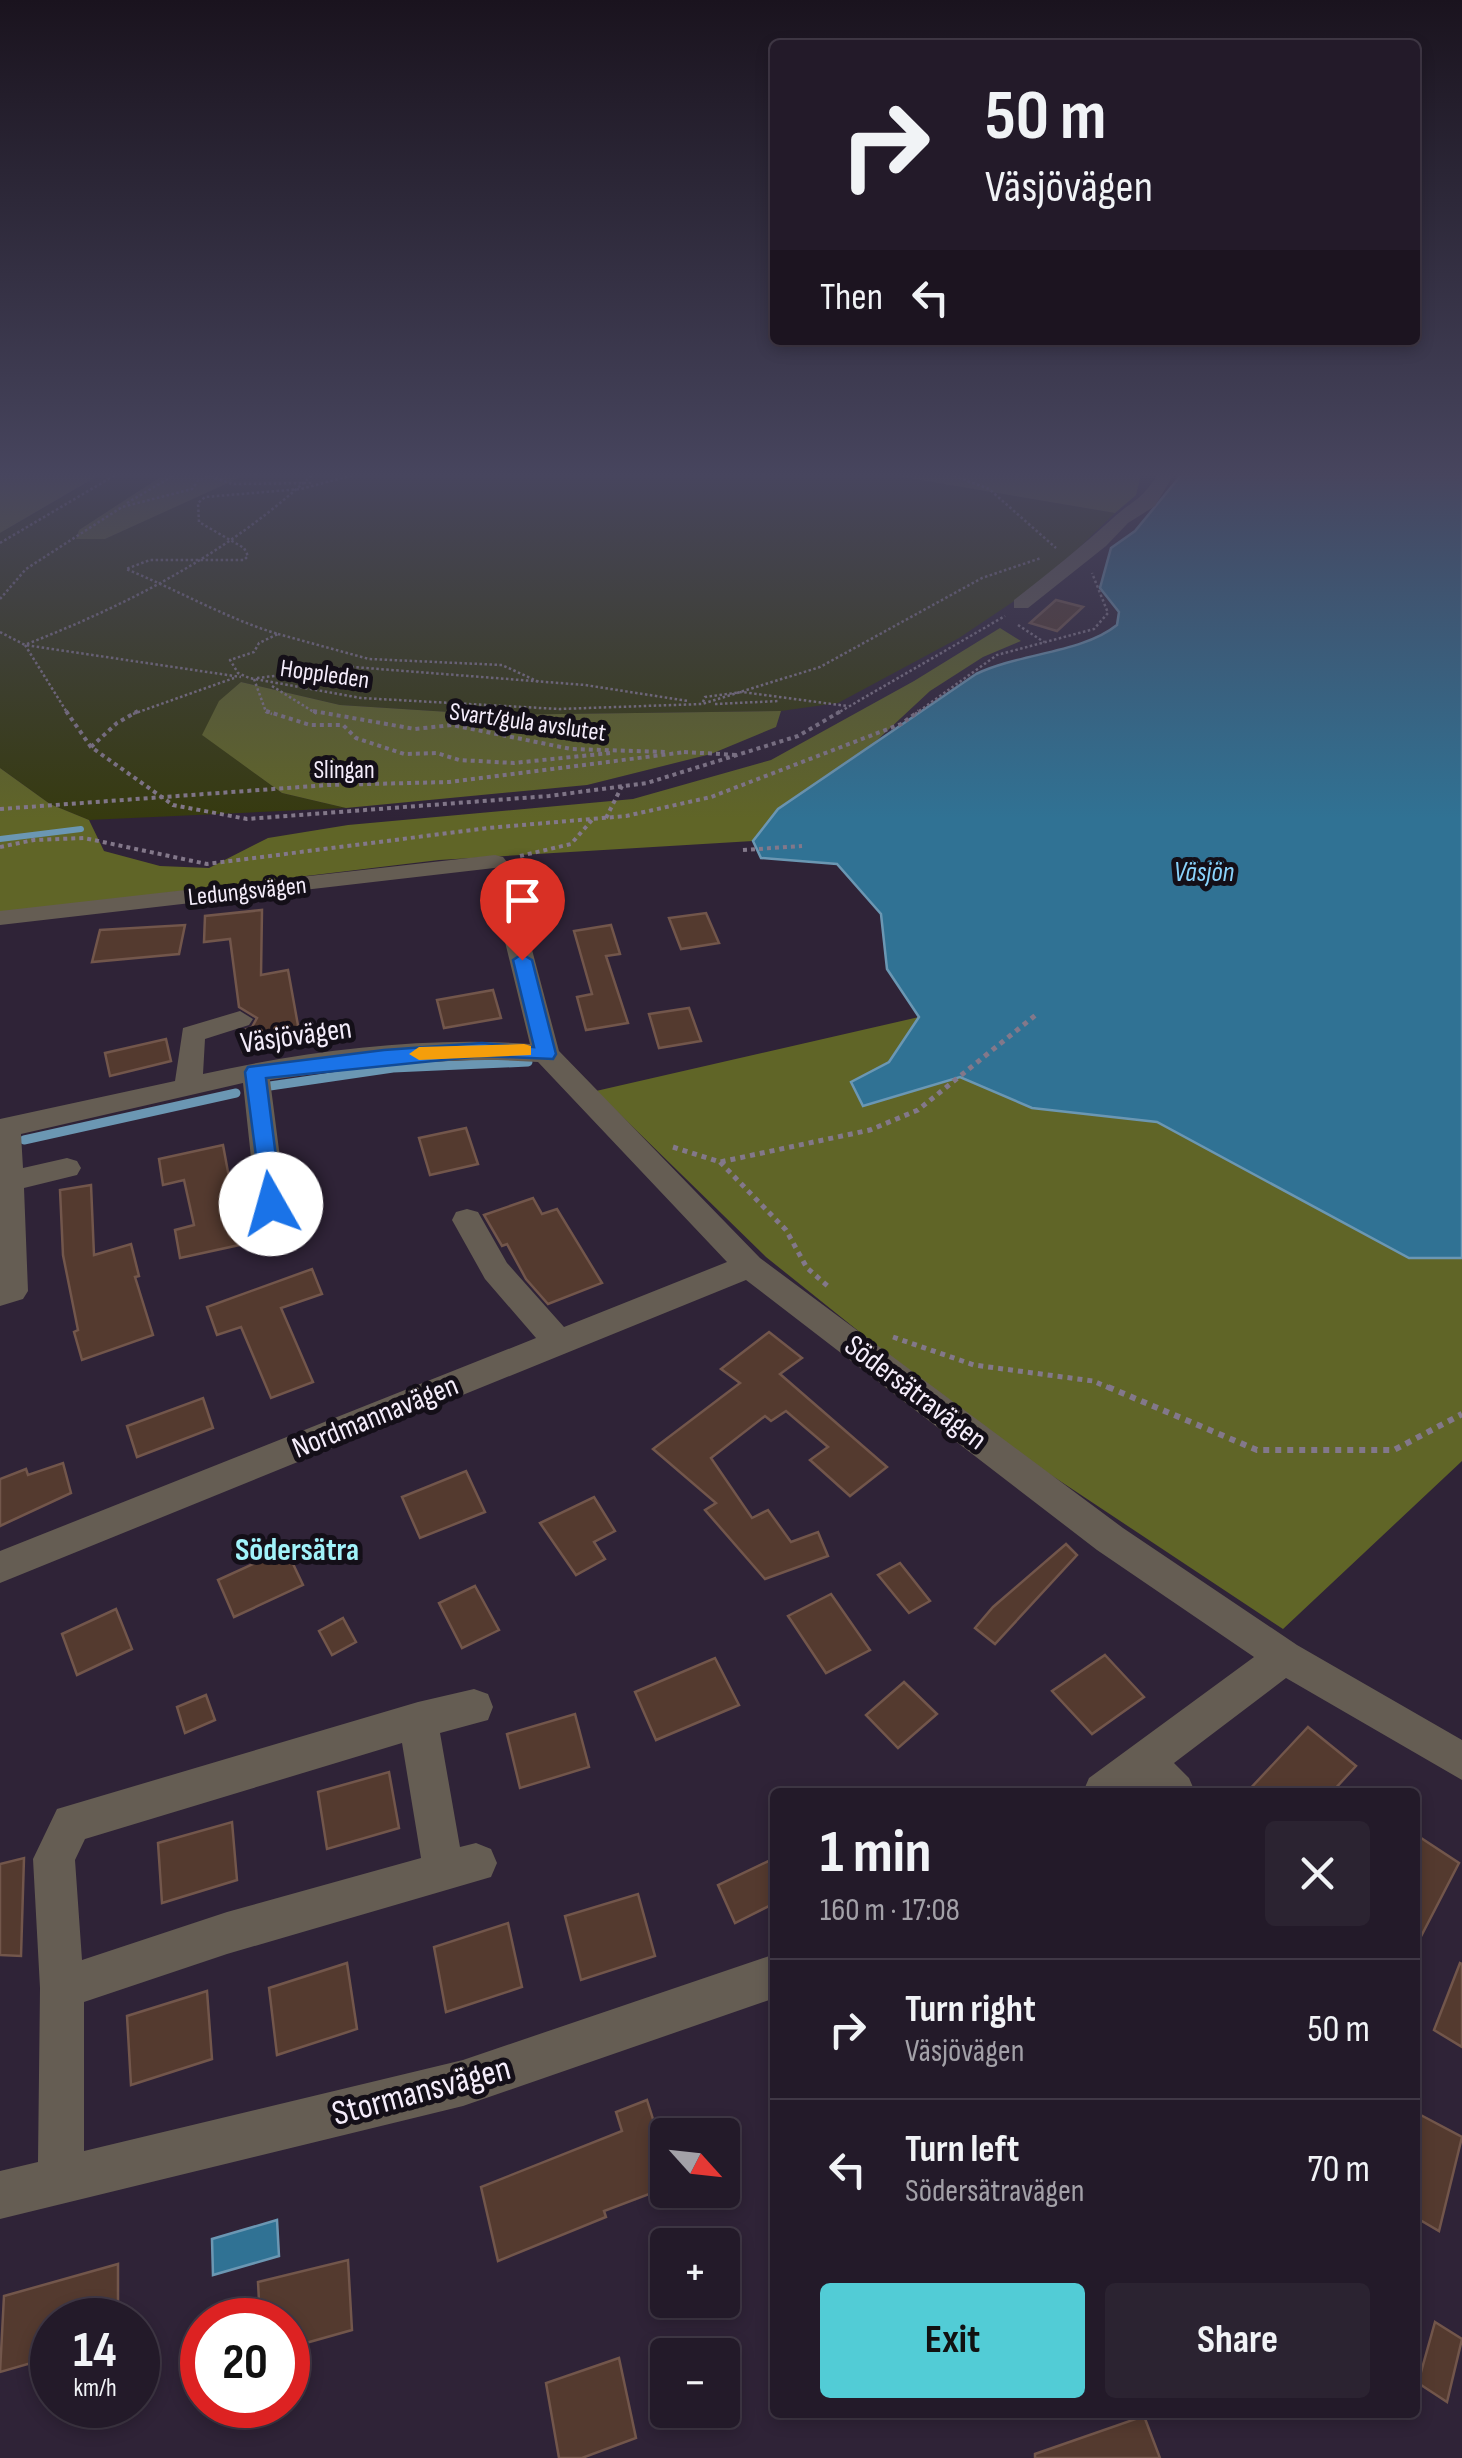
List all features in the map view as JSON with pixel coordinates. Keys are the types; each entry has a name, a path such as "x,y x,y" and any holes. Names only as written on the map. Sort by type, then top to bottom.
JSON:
{"street":[{"path":"1022,604 1041,589"},
{"name":"Ledungsvägen","path":"0,918 494,862"},
{"name":"Södersätravägen","path":"508,901 546,1054 749,1266 1110,1539 1284,1657 1462,1762"},
{"path":"188,1087 192,1034 240,1019"},
{"name":"Väsjövägen","path":"4,1128 255,1072 384,1056 482,1050 546,1054"},
{"path":"255,1072 271,1204"},
{"path":"0,1294 12,1290 4,1128"},
{"path":"5,1173 66,1168"},
{"path":"468,1220 496,1271 558,1342"},
{"name":"Nordmannavägen","path":"0,1567 749,1266"},
{"path":"1109,1788 1284,1657"},
{"path":"61,2180 62,1988 54,1860 71,1824 418,1720 474,1707"},
{"path":"62,1988 227,1934 460,1868 418,1720"},
{"path":"1146,1762 1171,1788"},
{"name":"Stormansvägen","path":"0,2195 463,2083 770,1978"}],"path":[{"path":"25,645 71,628 149,589"},
{"name":"Hoppleden","path":"174,589 231,620 278,634"},
{"path":"702,704 705,697 742,692 820,666 962,589"},
{"path":"0,847 34,840 84,838 207,864 488,828 592,820 712,797 902,724 998,655 1094,629 1108,614 1098,589"},
{"path":"25,645 31,660 92,747 173,805 247,820 549,796 622,786 743,755 798,736 1022,604"},
{"path":"1004,616 1044,642"},
{"path":"0,632 25,645 255,679 353,667 585,685 702,704 790,700"},
{"path":"278,634 334,654 380,661 491,661 517,666 542,684"},
{"name":"Hoppleden","path":"278,634 259,643 254,652 230,660 238,673 346,696 482,707 559,710 702,704"},
{"path":"92,747 100,733 119,721 239,676"},
{"path":"255,679 258,700 266,712 310,725 343,725 356,738 404,754 437,753 496,764 629,751"},
{"name":"Svart/gula avslutet","path":"255,679 319,714 365,717 416,728 452,725 571,749 743,755"},
{"path":"742,692 850,706"},
{"name":"Slingan","path":"0,810 328,785 449,782 686,752"},
{"path":"606,818 622,786"},
{"path":"494,862 570,844 592,820"},
{"path":"743,850 802,846"},
{"path":"720,1162 870,1130 918,1110 1037,1014"},
{"path":"629,1141 677,1147 720,1162 786,1230 807,1268 833,1290"},
{"path":"885,1334 974,1365 1093,1382 1258,1450 1394,1450 1462,1414"}],"green space":[{"path":"0,589 1033,589 959,638 838,703 781,711 496,715 340,705 241,682 203,735 282,793 346,808 89,820 50,804 0,768"},
{"path":"1000,628 1021,641 983,657 930,691 873,744 778,809 753,841 439,860 0,913 0,768 50,804 89,820 104,851 160,866 209,868 268,838 348,825 633,799 771,760"},
{"path":"241,682 340,705 496,715 781,711 776,727 711,754 587,785 346,808 282,793 202,735 219,701"},
{"path":"919,1017 889,1062 851,1082 863,1106 960,1077 1032,1108 1157,1122 1409,1258 1462,1258 1462,1461 1283,1629 977,1426 766,1257 596,1091"}],"water":[{"name":"Väsjön","path":"1101,589 1462,589 1462,1258 1409,1258 1157,1122 1032,1108 960,1077 863,1106 851,1082 889,1062 919,1017 887,969 881,914 837,864 761,858 753,841 778,809 976,674 1086,642 1117,625 1119,612"},
{"path":"277,2220 279,2256 213,2275 212,2239"}],"building":[{"path":"1056,600 1083,607 1057,631 1030,623"},
{"path":"262,910 261,975 288,970 301,1042 243,1052 240,1032 252,1027 257,1018 239,1007 230,939 204,942 205,916"},
{"path":"706,913 719,943 681,949 669,918"},
{"path":"185,925 179,954 92,962 100,930"},
{"path":"611,925 620,954 606,956 628,1023 586,1030 577,997 592,994 574,931"},
{"path":"493,990 501,1018 444,1028 437,1000"},
{"path":"689,1008 701,1041 659,1048 649,1014"},
{"path":"166,1039 171,1061 110,1076 105,1053"},
{"path":"466,1128 478,1164 430,1175 419,1138"},
{"path":"223,1145 236,1215 280,1215 285,1235 180,1258 175,1230 194,1225 184,1180 163,1185 159,1159"},
{"path":"91,1185 94,1255 131,1244 139,1276 135,1277 153,1335 82,1360 63,1255 60,1190"},
{"path":"533,1198 542,1214 557,1209 602,1283 548,1304 526,1279 507,1244 502,1246 484,1215"},
{"path":"312,1269 322,1294 281,1308 313,1382 271,1398 241,1327 217,1335 207,1307"},
{"path":"769,1332 802,1358 780,1374 887,1467 850,1496 810,1460 828,1447 786,1411 771,1421 765,1416 711,1458 752,1518 768,1510 791,1542 818,1532 828,1556 765,1579 705,1510 716,1503 653,1449 740,1383 721,1369"},
{"path":"203,1398 213,1428 137,1457 127,1426"},
{"path":"63,1463 71,1493 0,1526 0,1479 26,1469 28,1475"},
{"path":"466,1471 485,1512 420,1538 402,1497"},
{"path":"594,1497 615,1531 594,1542 605,1559 576,1575 540,1523"},
{"path":"1066,1544 1077,1555 995,1644 975,1628 993,1607"},
{"path":"286,1549 303,1585 234,1617 218,1580"},
{"path":"900,1563 930,1601 909,1613 878,1575"},
{"path":"475,1586 499,1630 462,1648 439,1603"},
{"path":"831,1594 870,1650 826,1673 788,1616"},
{"path":"116,1609 132,1649 77,1675 62,1634"},
{"path":"343,1618 356,1642 332,1655 319,1631"},
{"path":"1105,1655 1144,1697 1092,1734 1052,1691"},
{"path":"715,1658 739,1705 656,1740 635,1692"},
{"path":"904,1682 937,1714 898,1748 866,1715"},
{"path":"206,1695 215,1720 185,1733 177,1707"},
{"path":"575,1714 589,1767 520,1788 507,1734"},
{"path":"1308,1727 1356,1766 1336,1788 1251,1788"},
{"path":"389,1772 399,1828 327,1849 318,1792"},
{"path":"232,1822 237,1880 162,1903 158,1843"},
{"path":"1420,1837 1459,1863 1420,1938"},
{"path":"24,1858 21,1956 0,1955 0,1864"},
{"path":"770,1860 770,1906 735,1923 718,1885"},
{"path":"638,1894 655,1956 581,1980 565,1916"},
{"path":"508,1923 522,1987 446,2012 434,1947"},
{"path":"347,1963 357,2029 277,2055 269,1988"},
{"path":"1462,1964 1462,2047 1434,2030"},
{"path":"207,1991 212,2059 131,2085 127,2016"},
{"path":"647,2100 653,2118 650,2194 604,2211 606,2217 498,2261 481,2187 622,2131 616,2112"},
{"path":"1420,2115 1462,2137 1439,2231 1420,2220"},
{"path":"348,2260 352,2330 310,2342 310,2298 259,2298 258,2282"},
{"path":"118,2264 118,2298 30,2298 30,2363 0,2372 4,2296"},
{"path":"1435,2322 1462,2339 1447,2402 1420,2384"},
{"path":"619,2358 636,2438 582,2458 559,2458 546,2383"},
{"path":"1145,2418 1160,2458 1035,2458 1035,2454"}],"waterway":[{"path":"0,839 81,829"},
{"path":"270,1086 393,1068 528,1062"},
{"path":"24,1140 236,1093"}],"slow traffic":[{"path":"419,1054 524,1050"}],"district":[{"name":"Södersätra","path":"297,1549"}],"route":[{"path":"271,1204 255,1072 384,1056 516,1049 546,1054 522,960"}]}
